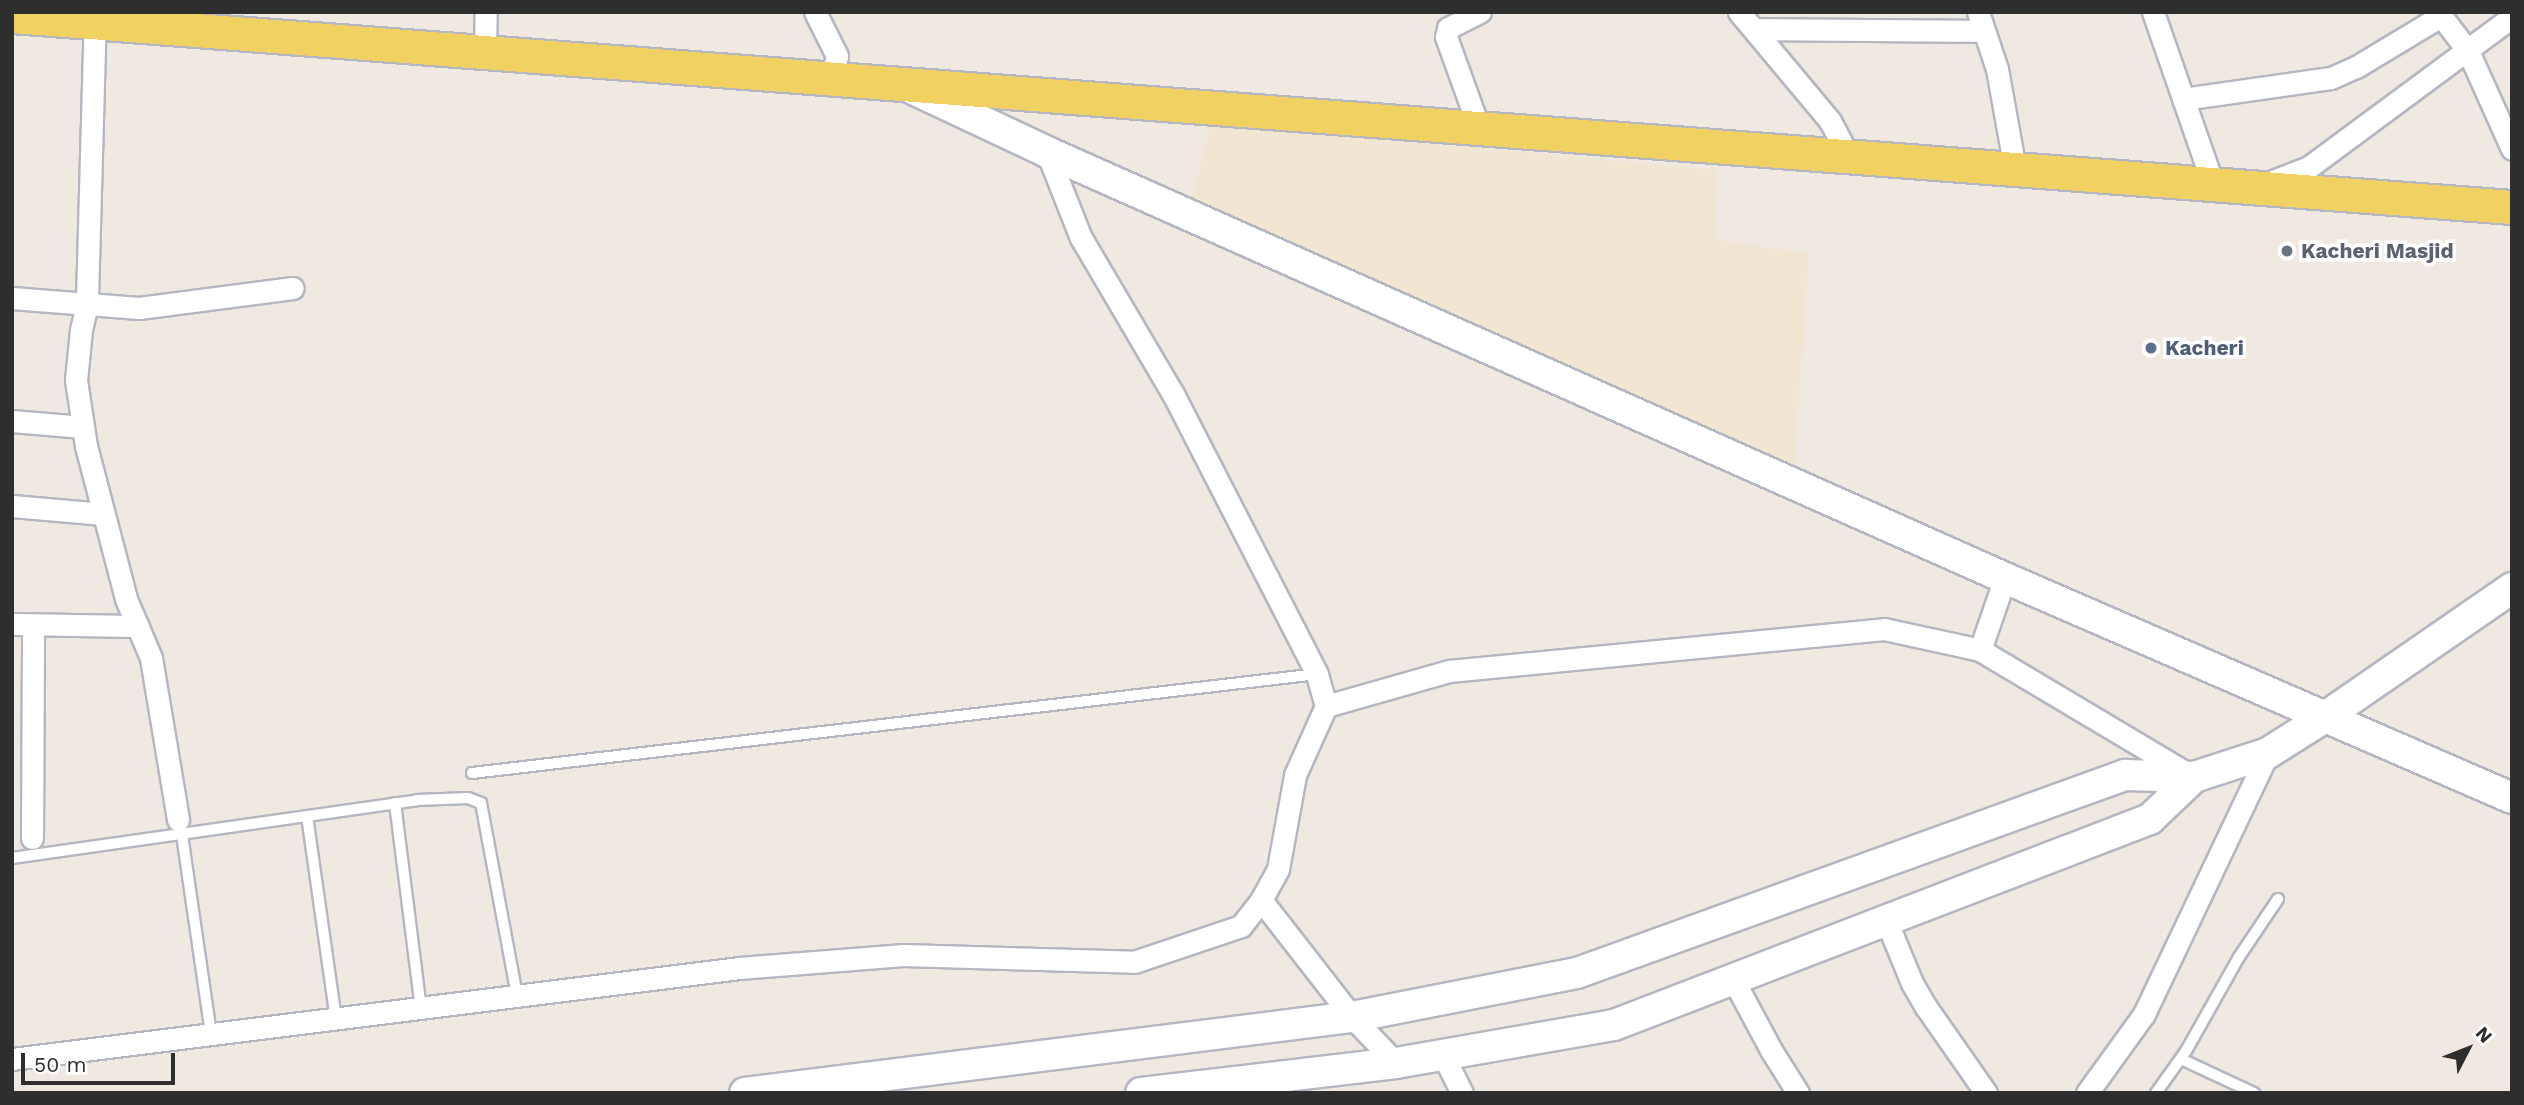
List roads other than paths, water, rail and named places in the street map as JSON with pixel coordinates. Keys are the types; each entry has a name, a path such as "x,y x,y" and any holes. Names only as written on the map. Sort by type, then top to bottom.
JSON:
{"main road":[{"path":"12,16 95,17 485,51 2512,206"}],"street":[{"path":"485,51 486,12"},
{"path":"816,12 837,56 831,78"},
{"path":"1479,128 1446,37 1448,28 1480,12"},
{"path":"1739,12 1830,121 1849,156"},
{"path":"2153,12 2213,184"},
{"path":"2183,99 2331,78 2356,67 2440,14 2468,51 2511,146"},
{"path":"95,17 87,304 81,330 76,380 83,428 126,599 151,658 180,827"},
{"path":"2258,187 2308,167 2512,17"},
{"path":"1754,30 1981,22 1997,69 2015,169"},
{"path":"900,83 1047,152 2005,578 2512,798"},
{"path":"12,1059 739,968 903,955 1134,962 1241,926 1261,900 1278,869 1295,775 1326,706 1317,674 1173,394 1081,238 1047,152"},
{"path":"12,298 139,308 293,288"},
{"path":"12,421 83,428"},
{"path":"12,506 104,514"},
{"path":"1980,650 2005,578"},
{"path":"745,1093 1352,1017 1577,973 2124,775 2194,777 2268,753 2325,717 2512,587"},
{"path":"32,838 23,624 138,626"},
{"path":"1326,706 1448,671 1884,629 1980,650 2194,777"},
{"path":"2087,1093 2144,1014 2268,753"},
{"path":"1141,1093 1395,1063 1614,1025 2150,819 2194,777"},
{"path":"1261,900 1352,1017 1395,1063"},
{"path":"1886,920 1919,995 1945,1038 1986,1093"},
{"path":"1733,979 1770,1050 1798,1093"},
{"path":"1443,1055 1462,1093"}],"lane":[{"path":"472,773 1317,674"},
{"path":"12,858 180,827 307,816 395,803 468,798 481,803 517,996"},
{"path":"395,803 421,1008"},
{"path":"307,816 336,1019"},
{"path":"180,827 211,1034"},
{"path":"2155,1093 2181,1059 2239,957 2278,899"},
{"path":"2181,1059 2254,1093"}],"place":[{"name":"Kacheri Masjid","path":"2287,251"},
{"name":"Kacheri","path":"2151,348"}]}
